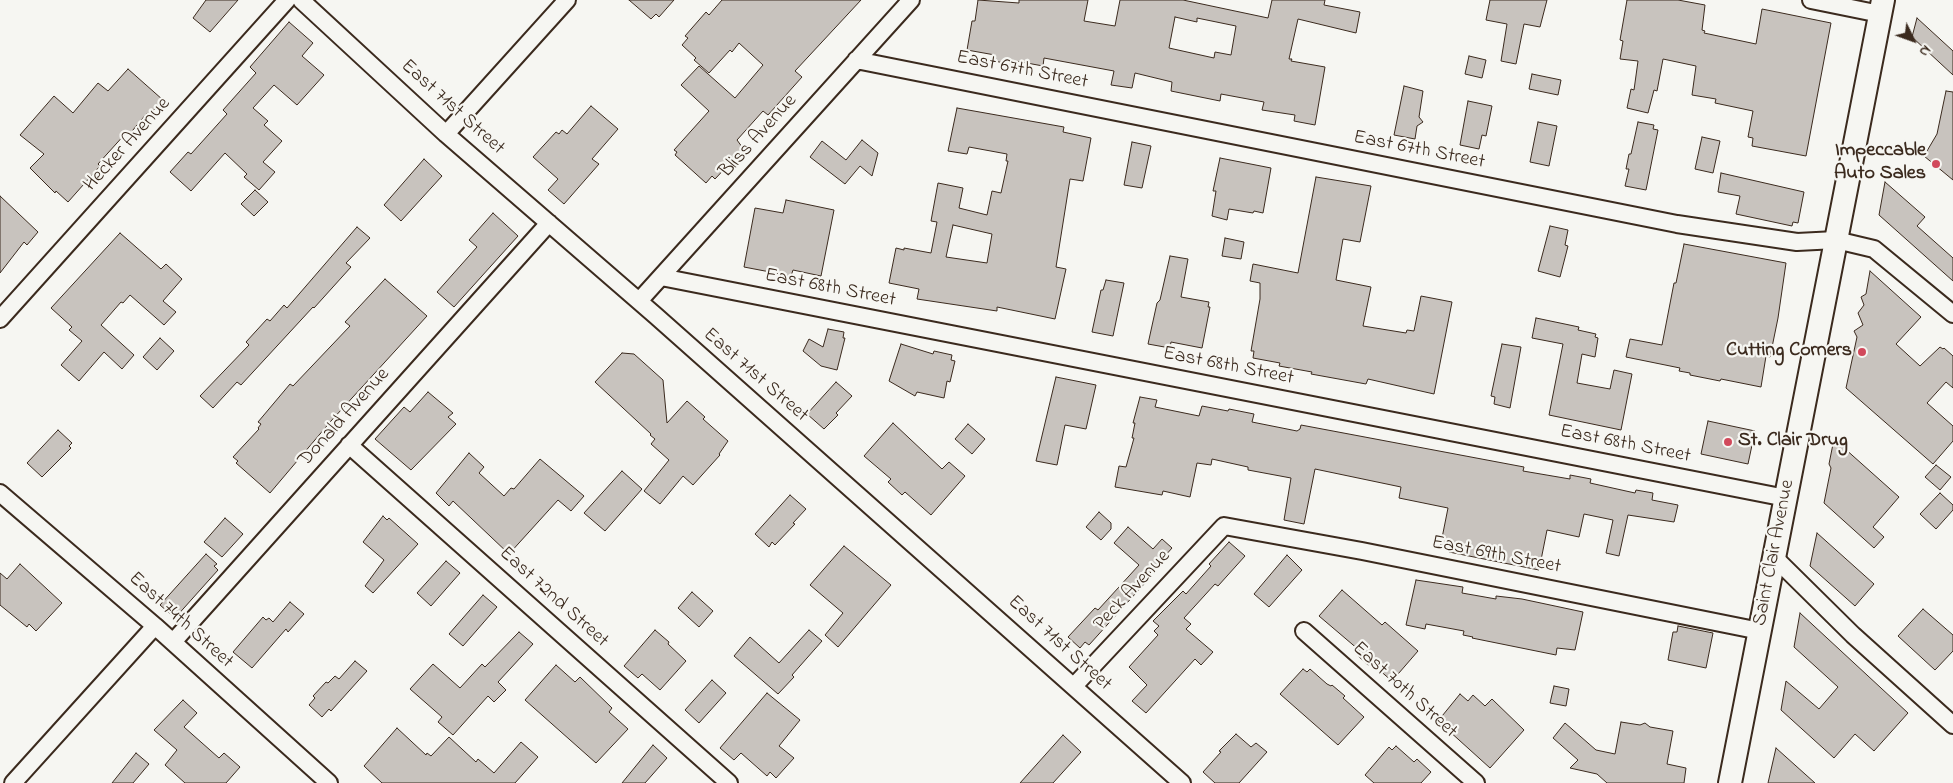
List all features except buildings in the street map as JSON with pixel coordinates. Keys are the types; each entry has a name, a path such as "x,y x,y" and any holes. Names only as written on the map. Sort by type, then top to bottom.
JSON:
{"main road":[{"name":"Saint Clair Avenue","path":"1730,783 1881,7"}],"street":[{"name":"Hecker Avenue","path":"0,319 287,0"},
{"name":"East 71st Street","path":"301,0 446,134 639,301 1182,783"},
{"path":"446,134 567,0"},
{"name":"Bliss Avenue","path":"639,301 910,0"},
{"path":"1811,0 1881,7"},
{"name":"East 67th Street","path":"856,60 1677,224 1797,242 1836,240 1874,249 1953,314"},
{"name":"Donald Avenue","path":"173,642 549,223"},
{"name":"East 68th Street","path":"661,277 1786,498"},
{"name":"East 72nd Street","path":"349,445 729,783"},
{"name":"East 74th Street","path":"0,493 155,626 329,783"},
{"name":"Peck Avenue","path":"1074,686 1224,526"},
{"name":"East 69th Street","path":"1224,526 1362,551 1760,631"},
{"path":"1774,557 1853,635 1953,725"},
{"path":"12,783 155,626"},
{"name":"East 70th Street","path":"1304,631 1476,783"}],"place":[{"name":"Impeccable Auto Sales","path":"1936,164"},
{"name":"Cutting Corners","path":"1862,352"},
{"name":"St. Clair Drug","path":"1728,442"}]}
